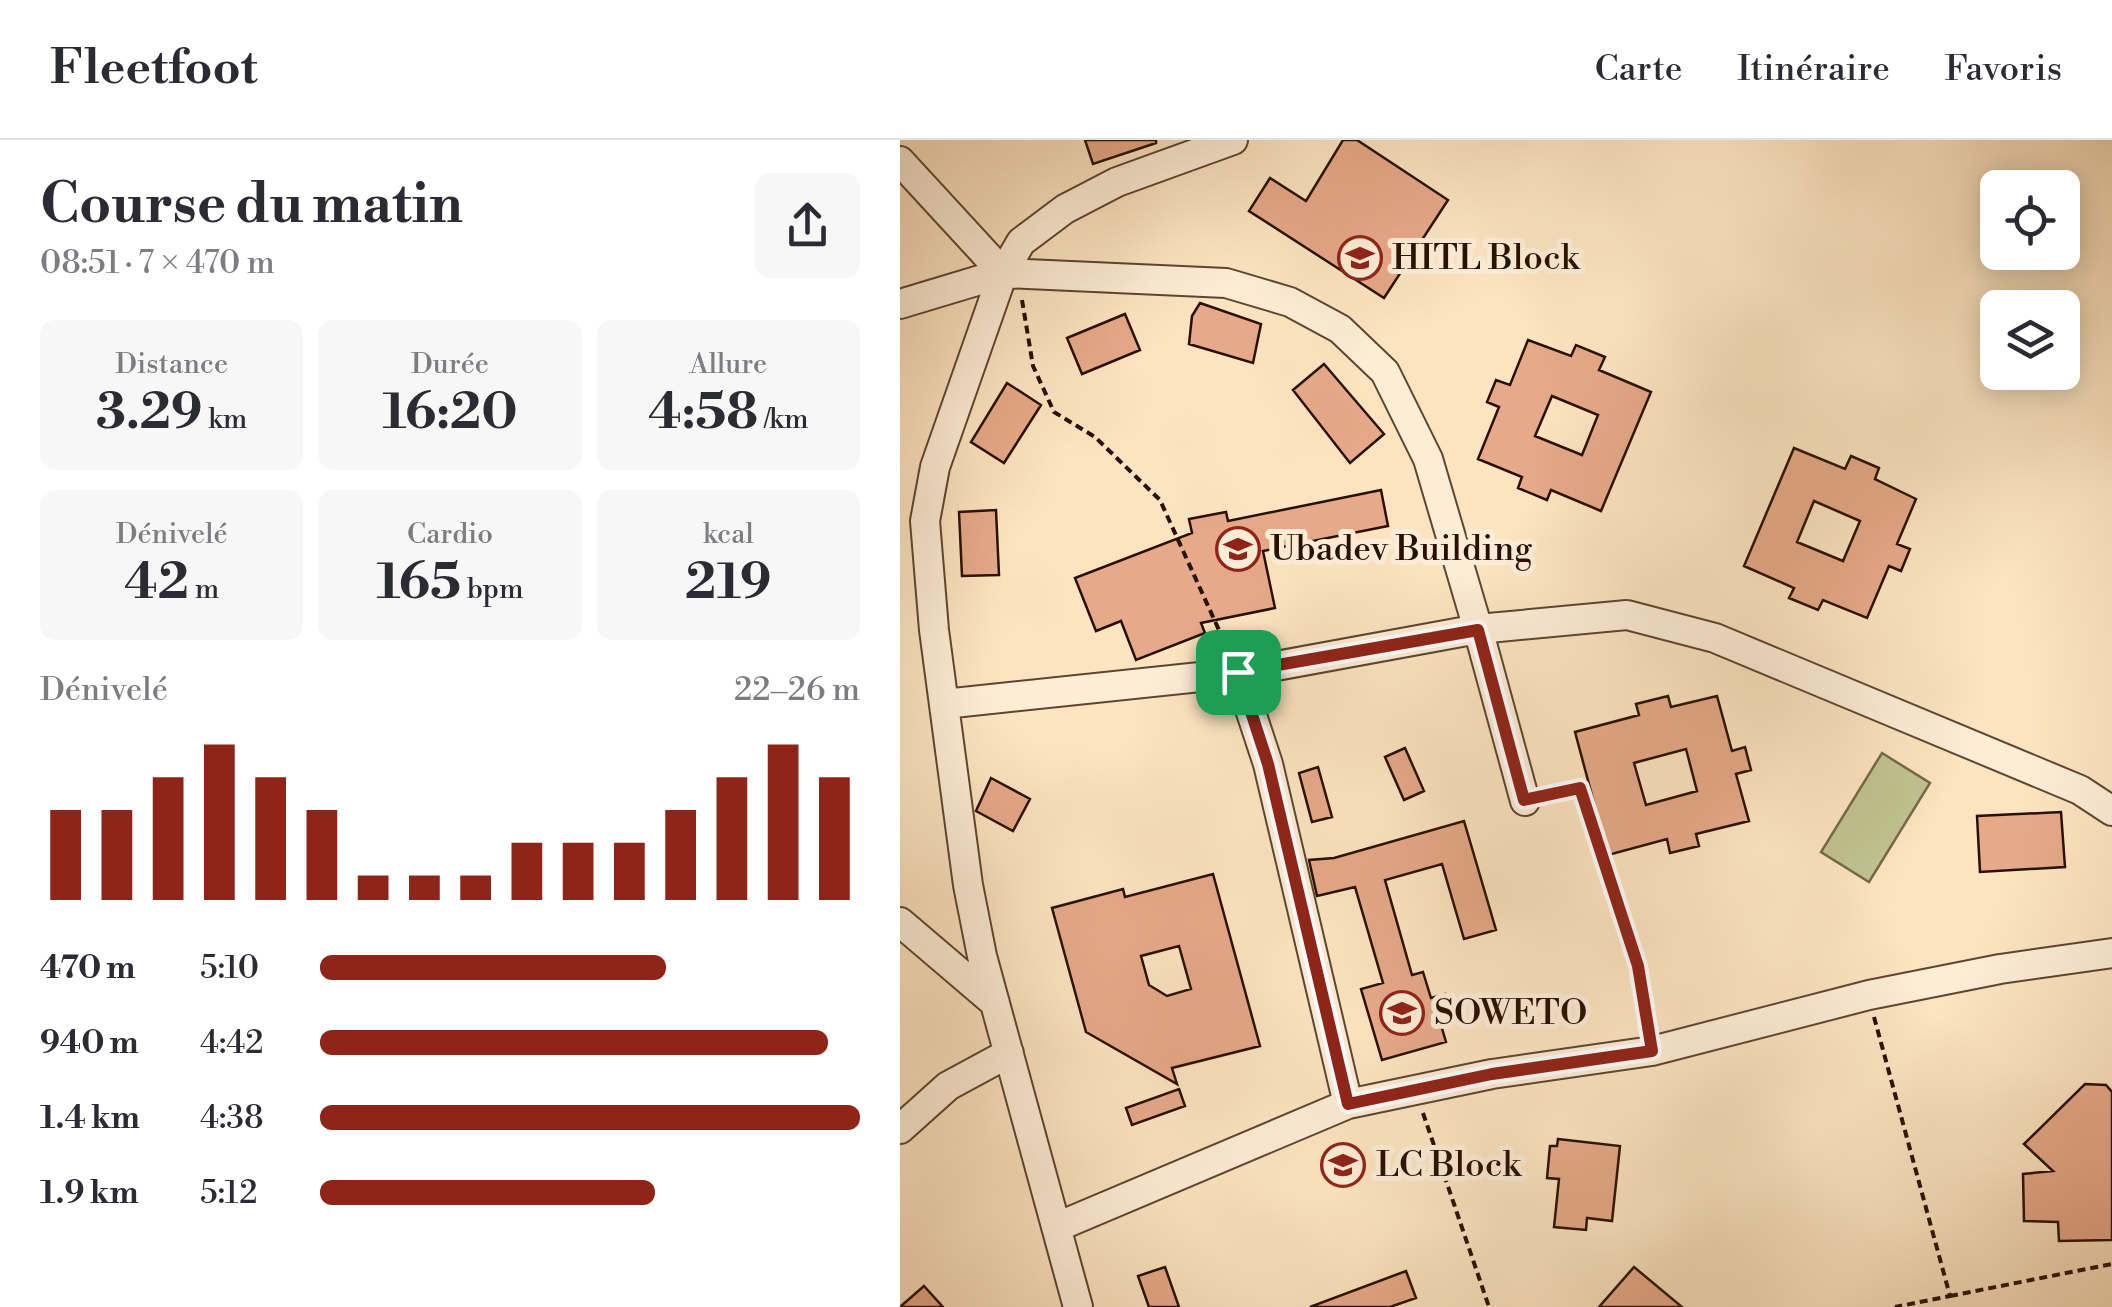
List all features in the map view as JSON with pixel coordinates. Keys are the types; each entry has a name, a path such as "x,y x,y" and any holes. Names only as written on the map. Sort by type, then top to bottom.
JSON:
{"street":[{"path":"1078,1307 968,886 944,704 926,521 935,466 1012,282 1021,242 1065,209 1117,182 1233,140"},
{"path":"900,162 1012,282"},
{"path":"900,304 1012,282 1226,284 1290,302 1340,329 1385,372 1428,458 1524,800"},
{"path":"944,704 1238,672 1478,630 1628,615 1716,638 2080,790 2112,811"},
{"path":"1238,672 1268,764 1348,1104"},
{"path":"900,922 996,1004"},
{"path":"1056,1227 1348,1104 1492,1074 1652,1051 1870,995 2000,968 2112,952"},
{"path":"900,1128 948,1086 1009,1054"}],"path":[{"path":"1012,282 1033,366 1054,412 1096,437 1160,500 1238,672"},
{"path":"1524,800 1580,788 1638,966 1652,1051"},
{"path":"1870,995 1888,1080 1950,1296"},
{"path":"1415,1090 1489,1307"},
{"path":"1895,1307 2112,1264"}],"green space":[{"path":"1882,753 1930,783 1869,882 1821,852"}],"building":[{"path":"1085,140 1156,140 1156,143 1093,164"},
{"path":"1343,140 1357,140 1448,200 1384,298 1249,211 1270,178 1306,201"},
{"path":"1200,303 1261,324 1253,363 1189,344 1192,316"},
{"path":"1125,314 1140,350 1082,374 1067,338"},
{"path":"1528,340 1571,356 1576,345 1605,357 1599,370 1651,392 1601,511 1551,490 1547,500 1518,488 1522,477 1478,459 1499,407 1487,402 1496,380 1510,385","holes":["1552,396 1598,415 1582,455 1535,436"]},
{"path":"1324,364 1384,434 1350,463 1293,390"},
{"path":"1007,383 1041,405 1004,463 971,442"},
{"path":"1794,448 1845,469 1851,456 1879,468 1875,479 1916,499 1897,544 1910,549 1901,571 1889,566 1867,618 1823,600 1818,610 1789,598 1794,588 1744,566","holes":["1814,501 1860,521 1843,561 1797,542"]},
{"path":"1381,490 1388,526 1263,551 1275,608 1201,623 1205,633 1136,660 1121,621 1096,631 1075,578 1192,533 1189,519 1226,512 1228,521"},
{"path":"996,510 999,575 962,576 959,512"},
{"path":"1668,696 1671,707 1717,696 1732,751 1745,747 1751,770 1736,774 1749,821 1696,834 1699,846 1670,853 1667,839 1608,855 1575,732 1639,715 1636,704","holes":["1686,749 1697,791 1646,805 1634,763"]},
{"path":"1405,748 1424,791 1404,800 1385,757"},
{"path":"1318,767 1332,817 1312,822 1299,773"},
{"path":"991,778 1030,799 1013,831 976,811"},
{"path":"2061,812 2065,867 1980,872 1977,816"},
{"path":"1464,821 1496,930 1464,939 1442,864 1385,880 1412,975 1423,972 1431,998 1445,994 1450,1012 1438,1015 1446,1042 1382,1060 1361,989 1383,983 1355,887 1317,896 1309,860 1334,858"},
{"path":"1213,874 1260,1046 1172,1068 1177,1084 1086,1032 1052,908 1123,889 1125,897","holes":["1179,946 1191,989 1167,996 1149,985 1141,956"]},
{"path":"2085,1084 2106,1085 2112,1092 2112,1240 2059,1241 2058,1222 2024,1221 2023,1174 2053,1171 2024,1144"},
{"path":"1179,1089 1185,1106 1132,1125 1126,1108"},
{"path":"1558,1139 1620,1146 1612,1221 1587,1218 1586,1230 1554,1227 1559,1179 1547,1178 1550,1146 1557,1146"},
{"path":"1165,1267 1179,1307 1149,1307 1138,1276"},
{"path":"1634,1267 1682,1307 1599,1307"},
{"path":"1406,1271 1416,1298 1390,1307 1310,1307"},
{"path":"924,1286 943,1307 900,1307"}],"place":[{"name":"HITL Block","path":"1360,258"},
{"name":"Ubadev Building","path":"1238,549"},
{"name":"SOWETO","path":"1402,1013"},
{"name":"LC Block","path":"1343,1165"}],"route":[{"path":"1478,630 1524,800 1580,788 1638,966 1652,1051 1492,1074 1348,1104 1268,764 1238,672 1478,630"}]}
